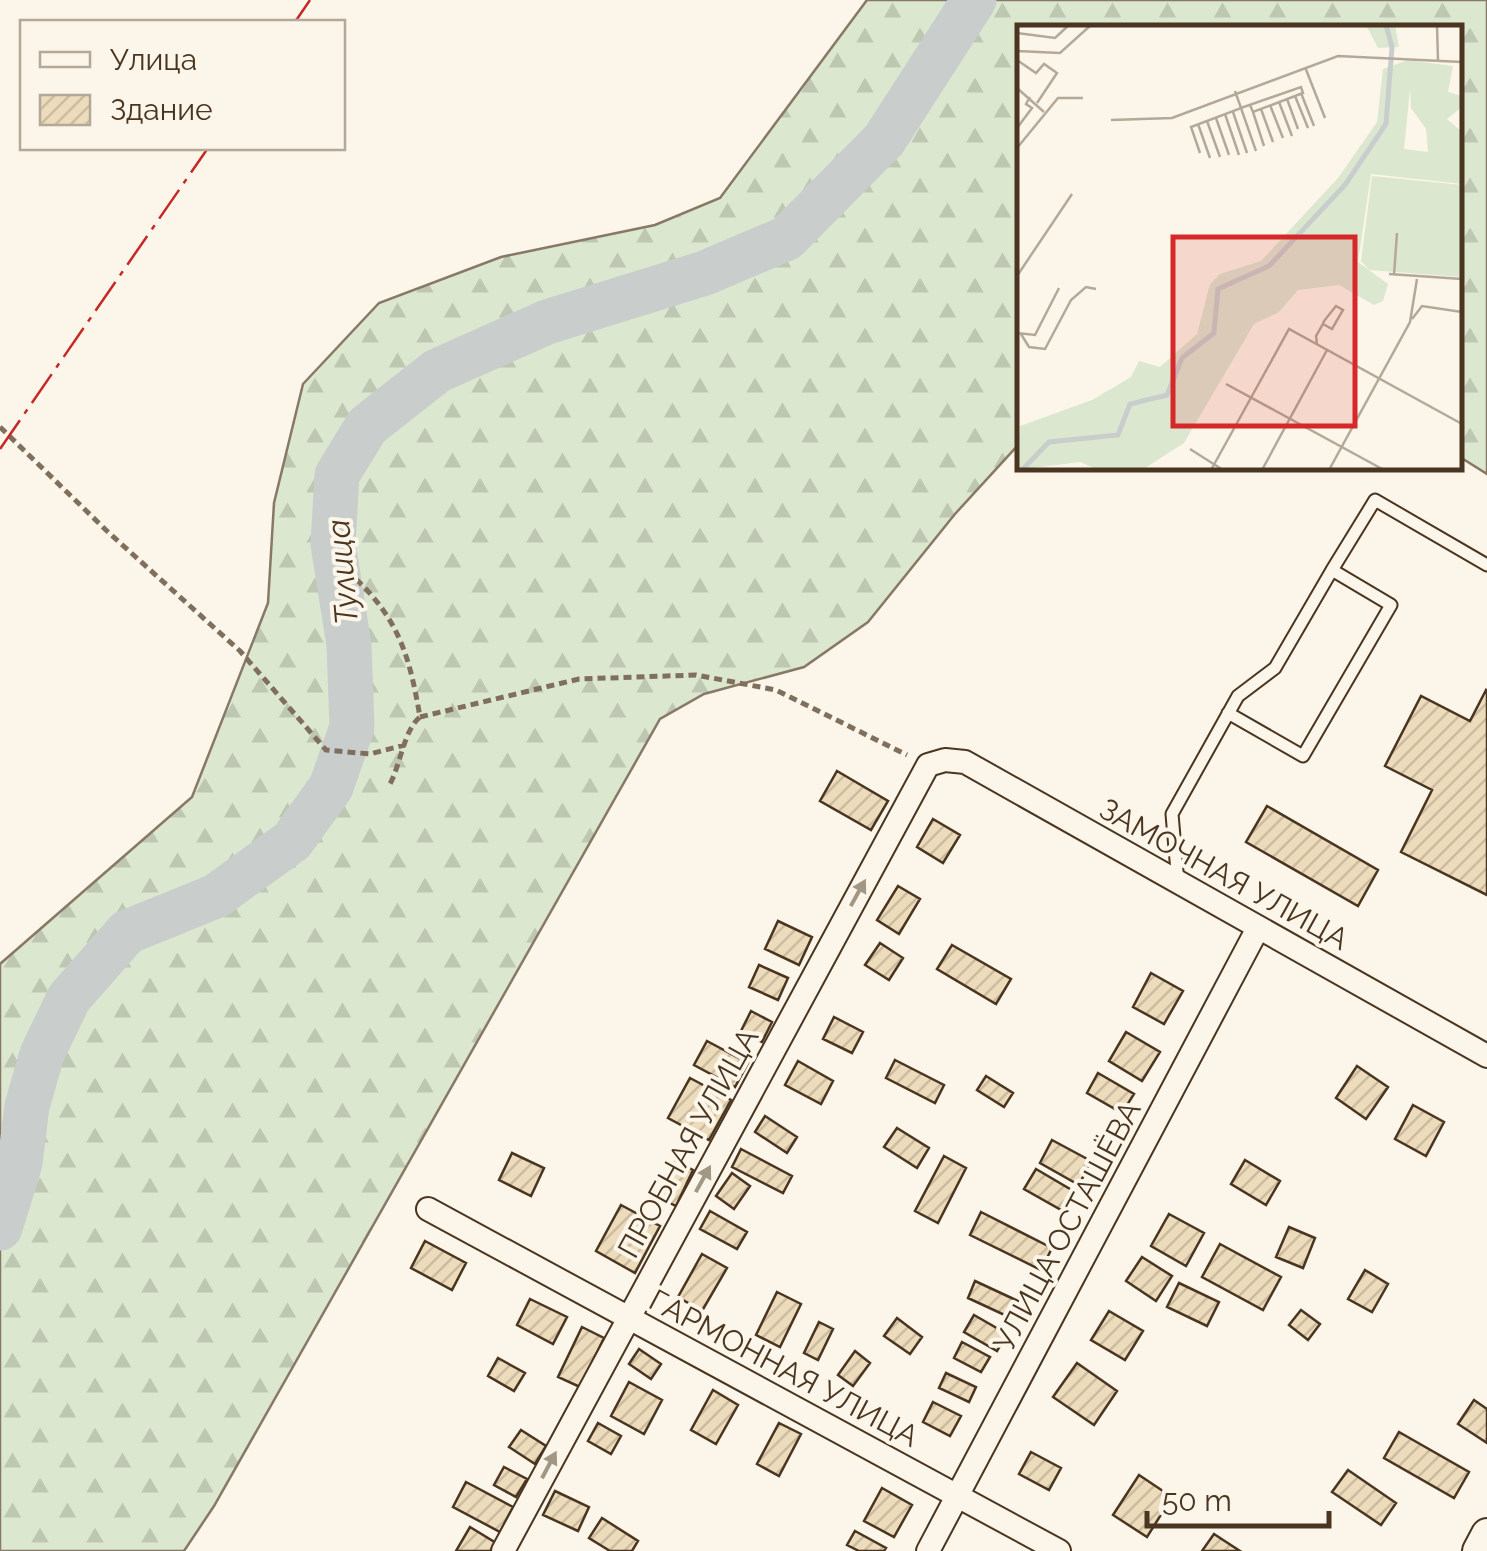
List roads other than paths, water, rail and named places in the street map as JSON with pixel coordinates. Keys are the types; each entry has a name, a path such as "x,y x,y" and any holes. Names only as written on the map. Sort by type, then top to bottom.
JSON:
{"street":[{"name":"ЗАМОЧНАЯ УЛИЦА","path":"928,765 945,760 965,762 1487,1056"},
{"name":"ПРОБНАЯ УЛИЦА","path":"503,1551 928,765"},
{"name":"УЛИЦА ОСТАШЁВА","path":"928,1551 1258,928"},
{"name":"ГАРМОННАЯ УЛИЦА","path":"428,1209 1059,1551"},
{"path":"1478,1551 1487,1534"}],"lane":[{"path":"1178,883 1172,814 1238,696 1275,668 1375,500 1487,565"},
{"path":"1228,713 1303,756 1391,606 1332,570"}],"waterway":[{"name":"Тулица","path":"0,1228 20,1163 27,1106 42,1054 69,998 127,932 216,896 292,841 331,787 352,727 349,645 333,544 337,475 367,426 437,371 547,322 705,273 787,238 884,140 974,0"}]}
